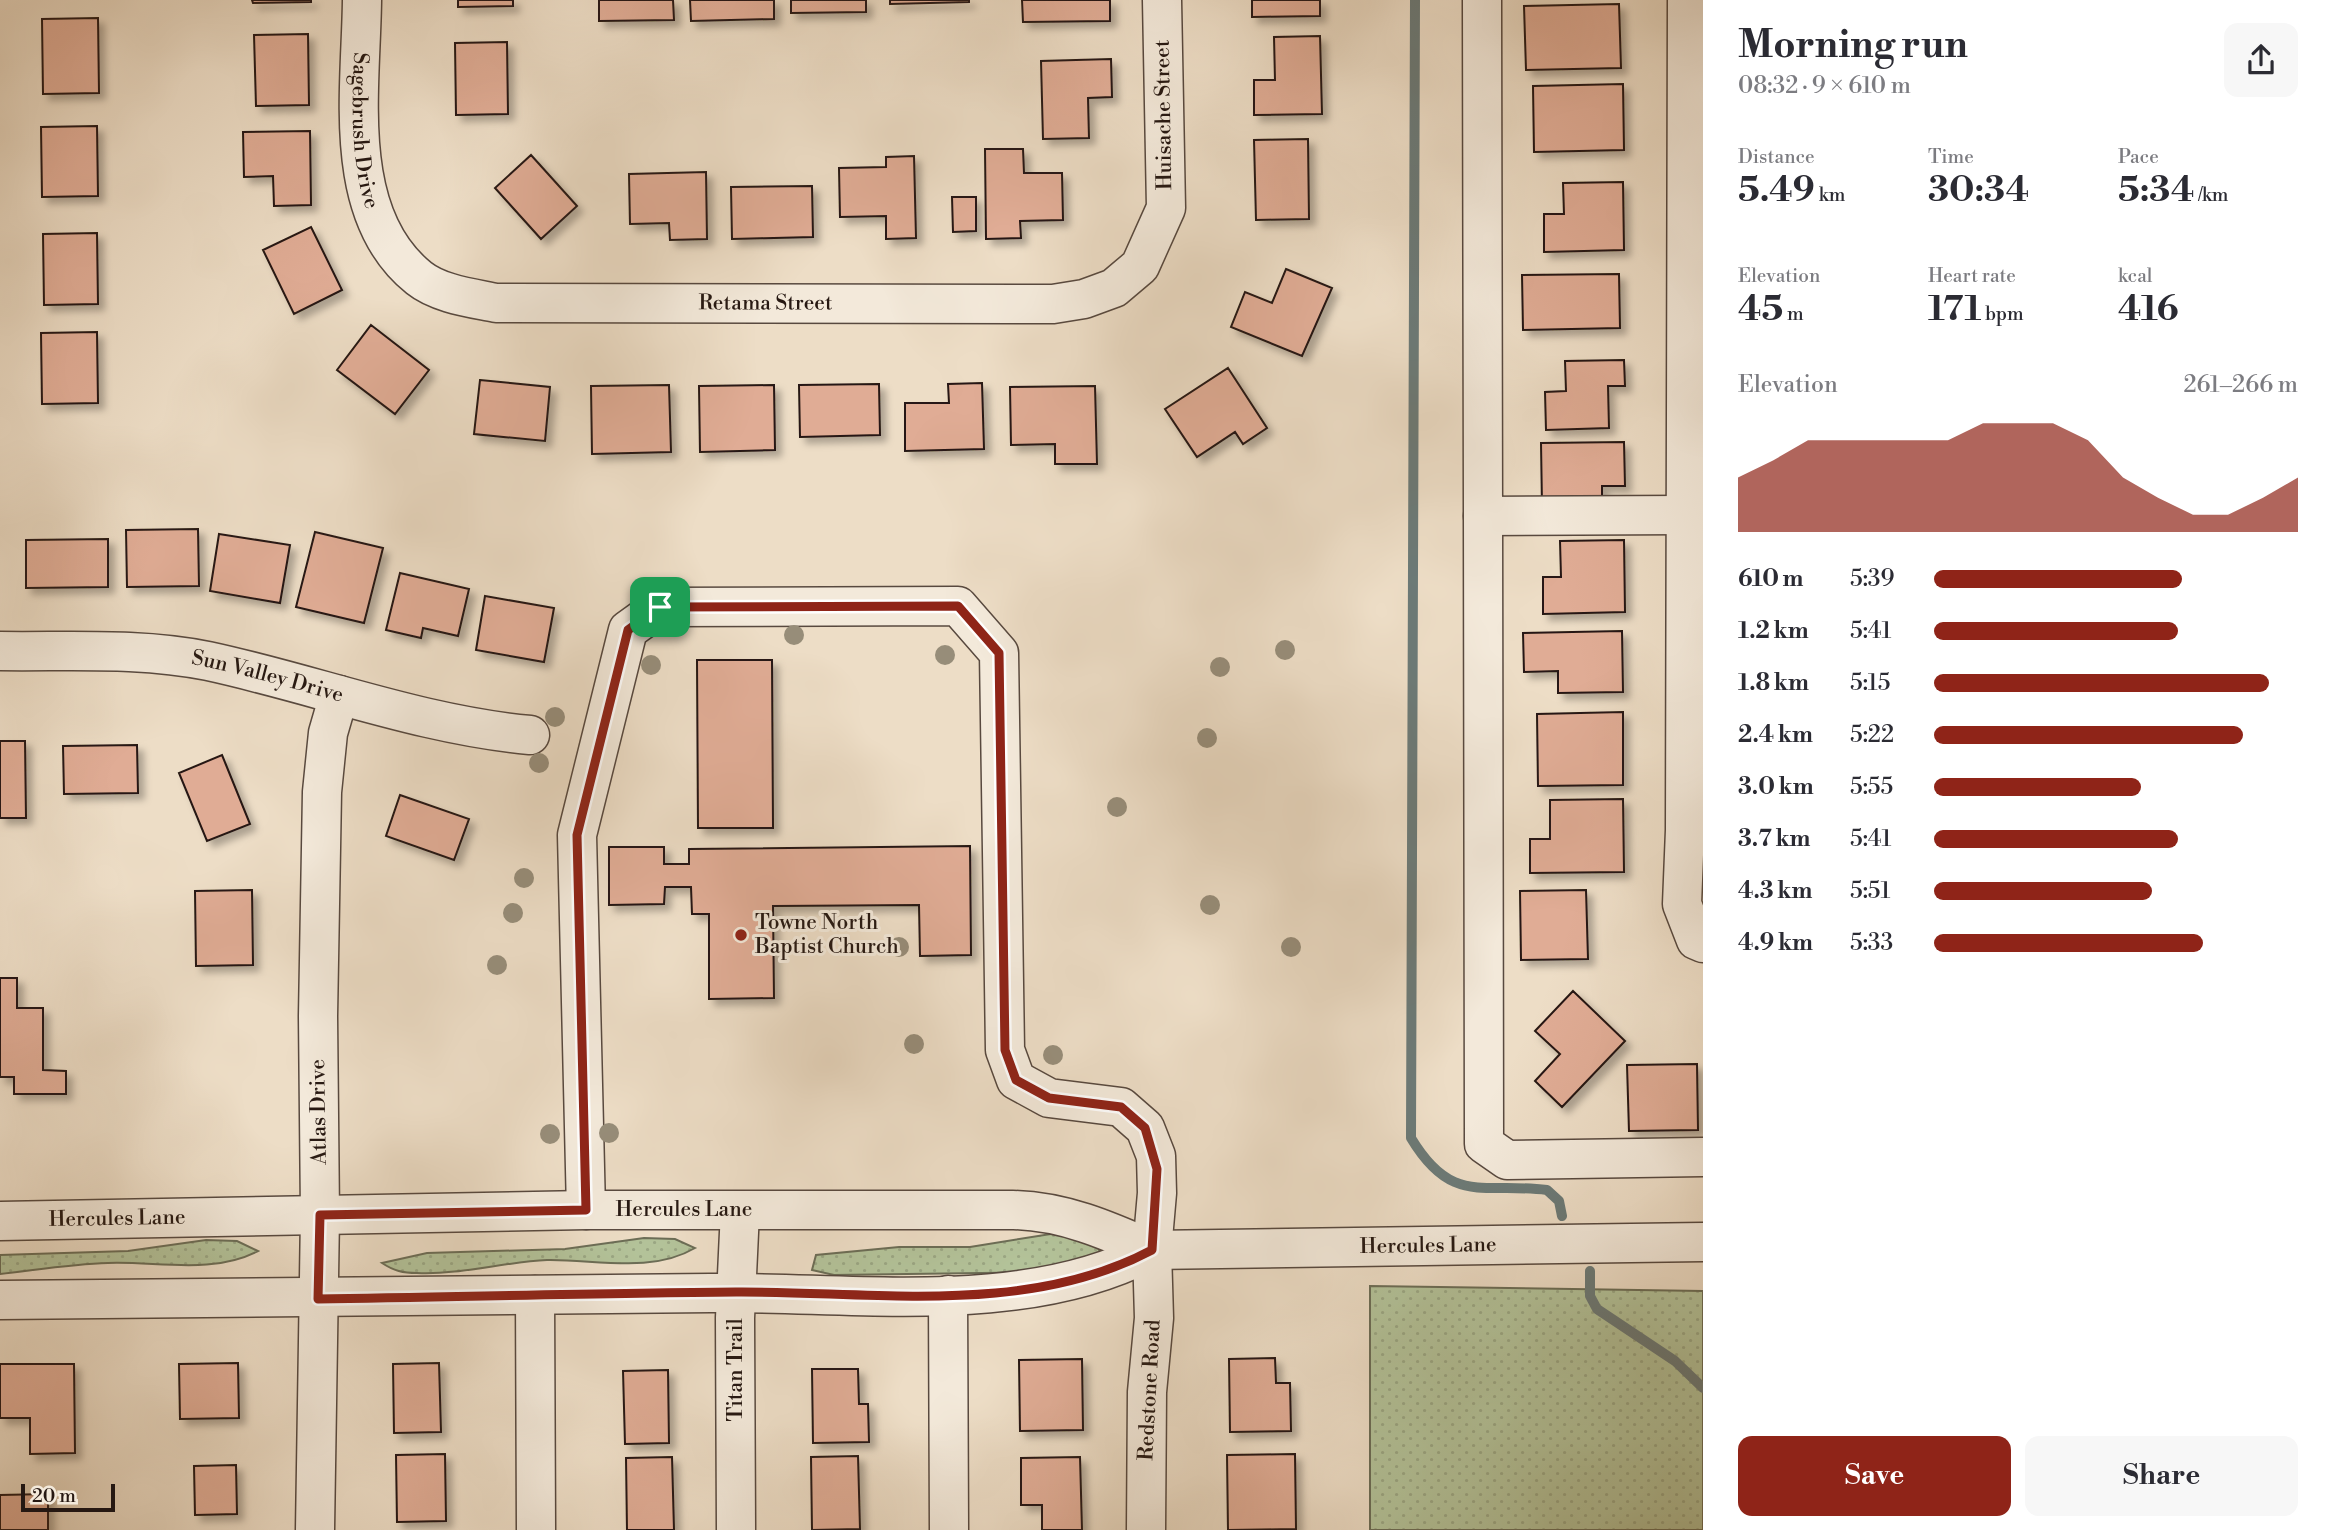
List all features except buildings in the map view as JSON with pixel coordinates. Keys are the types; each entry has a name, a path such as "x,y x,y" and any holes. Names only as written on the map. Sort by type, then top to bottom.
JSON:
{"street":[{"name":"Sagebrush Drive","path":"362,0 360,148 366,195 375,222 397,253"},
{"name":"Huisache Street","path":"1140,266 1166,208 1162,0"},
{"path":"1482,0 1484,1144 1507,1160 1703,1157"},
{"path":"1687,0 1695,125 1691,529 1694,746 1682,904 1699,942"},
{"name":"Retama Street","path":"397,253 420,279 456,294 496,303 1053,304 1083,299 1114,288 1140,266"},
{"path":"1483,516 1691,529"},
{"name":"Redstone Road","path":"586,1210 577,835 628,630 660,607 958,606 999,653 1005,1050 1016,1080 1049,1098 1121,1107 1145,1128 1157,1169 1152,1250 1154,1318 1147,1392 1146,1530"},
{"name":"Sun Valley Drive","path":"0,651 99,652 206,661 481,730 530,735"},
{"name":"Atlas Drive","path":"314,1530 320,1215 317,1016 322,792 328,733 339,695"},
{"name":"Hercules Lane","path":"0,1221 586,1210 1025,1210 1075,1219 1152,1250"},
{"name":"Titan Trail","path":"736,1530 735,1318 740,1211"},
{"name":"Hercules Lane","path":"0,1300 318,1299 738,1292 974,1296 1023,1290 1101,1271 1152,1250 1703,1242"},
{"path":"535,1295 536,1530"},
{"path":"948,1295 949,1530"}],"green space":[{"path":"1057,1233 1096,1245 1101,1253 1048,1272 834,1275 812,1270 816,1255 899,1247 970,1247"},
{"path":"644,1238 675,1239 695,1248 660,1261 641,1263 547,1260 433,1273 403,1272 382,1263 427,1253 565,1249"},
{"path":"206,1240 237,1241 258,1251 222,1263 203,1265 94,1264 0,1274 0,1255 128,1251"},
{"path":"1370,1286 1703,1291 1703,1530 1370,1530"}],"waterway":[{"path":"1415,0 1411,1138 1426,1159 1441,1174 1455,1182 1487,1188 1547,1190 1559,1201 1562,1216"},
{"path":"1590,1271 1590,1296 1597,1309 1675,1361 1703,1388"}],"place":[{"name":"Towne North Baptist Church","path":"741,935"}],"route":[{"path":"958,606 999,653 1005,1050 1016,1080 1049,1098 1121,1107 1145,1128 1156,1156 1157,1169 1152,1250 1101,1271 1023,1290 974,1296 738,1292 318,1299 320,1215 586,1210 577,835 628,630 660,607 958,606"}]}
